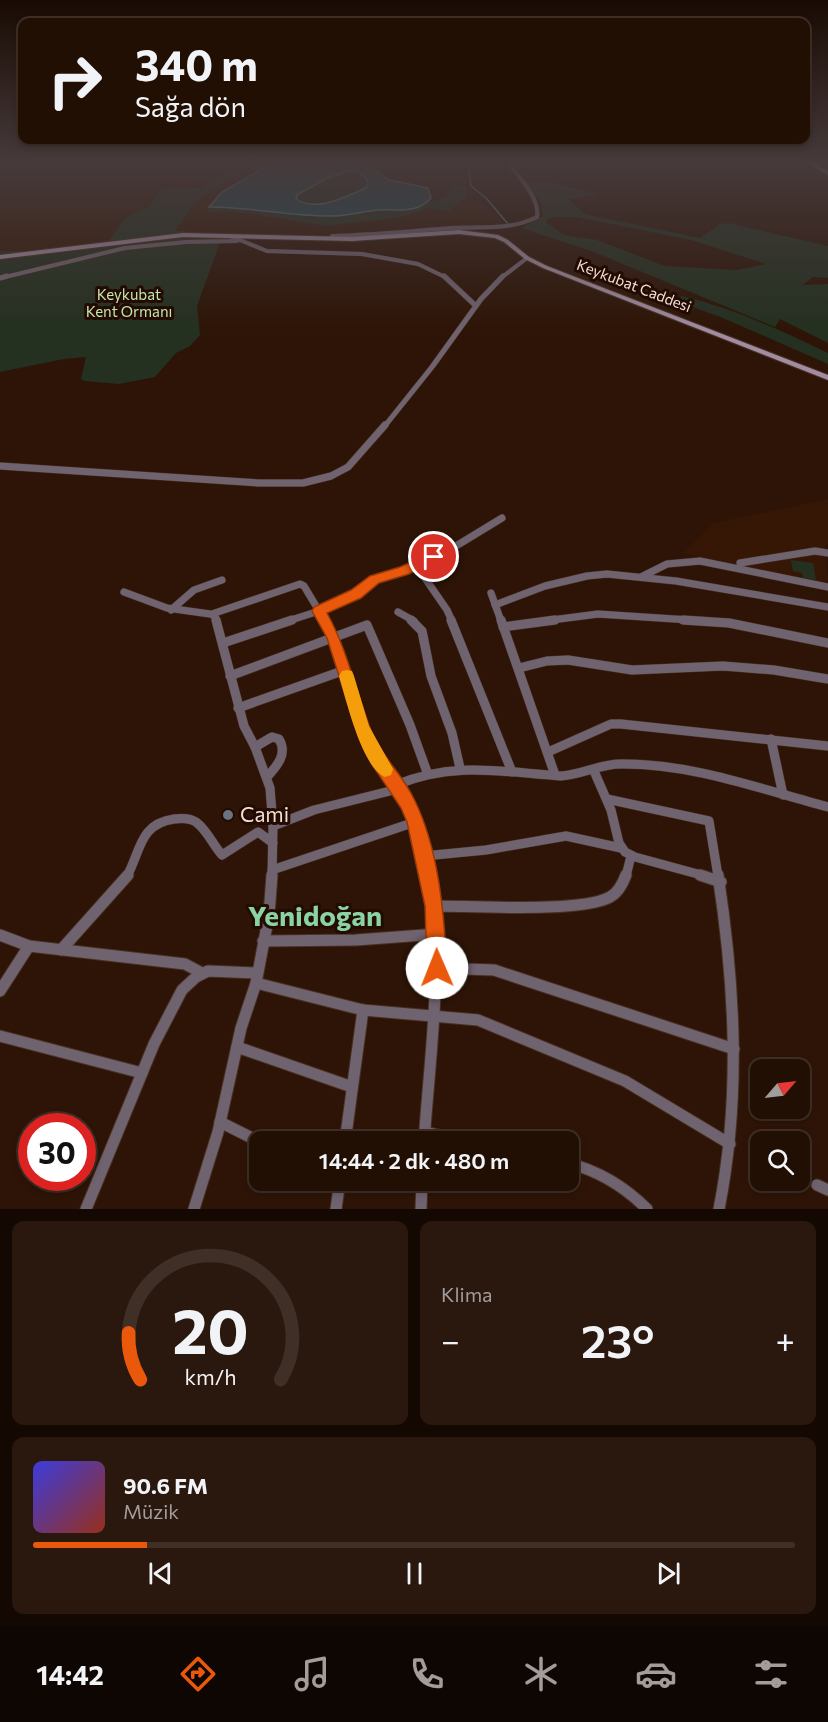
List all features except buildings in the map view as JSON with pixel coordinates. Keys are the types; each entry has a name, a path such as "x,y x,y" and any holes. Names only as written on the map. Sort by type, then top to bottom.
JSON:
{"street":[{"path":"332,236 458,228 488,229 525,223 532,219"},
{"name":"Keykubat Caddesi","path":"0,257 165,236 226,235 352,239 459,232 485,234 506,241 526,258 828,378"},
{"path":"226,235 267,250 362,254 418,264 448,278 476,306"},
{"path":"0,278 131,247 198,242 249,242"},
{"path":"0,466 259,483 296,484 324,478 348,467 365,450 432,367 476,306 506,273 526,258"},
{"path":"223,643 319,611 356,594 374,580 416,565 456,546 502,518"},
{"path":"740,563 815,551 828,553"},
{"path":"641,577 667,564 700,561 828,587"},
{"path":"416,565 447,610 512,772"},
{"path":"495,605 538,588 587,576 607,574 736,590 828,607"},
{"path":"171,610 192,590 222,580"},
{"path":"124,592 135,594 171,610 212,614 300,584 319,611 334,638 366,736 407,802 424,856 434,906 437,968 424,1131"},
{"path":"491,593 555,775"},
{"path":"398,612 415,622 422,631 431,676 452,732 460,768"},
{"path":"194,1209 220,1122 237,1047 257,978 268,915 273,843 267,777 244,726 218,620 212,614"},
{"path":"502,627 608,614 729,623 828,643"},
{"path":"230,676 364,625 369,626 427,772"},
{"path":"519,668 547,661 568,660 632,670 723,666 774,670 828,679"},
{"path":"238,708 345,670"},
{"path":"548,752 611,724 621,723 828,746"},
{"path":"255,747 272,737 279,739 284,746 283,755 267,777"},
{"path":"771,739 783,795"},
{"path":"273,826 314,810 397,787 427,772 460,768 575,775 619,764 659,767 709,776 828,807"},
{"path":"594,771 607,799 621,848"},
{"path":"607,799 709,820 721,882 730,966 734,1049 730,1144 719,1209"},
{"path":"61,950 125,880 132,869 147,830 154,823 185,818 195,821 222,855 258,832 273,843"},
{"path":"272,870 415,822"},
{"path":"424,856 486,850 566,836 621,848 631,856 687,870 721,882"},
{"path":"434,906 570,904 603,900 613,895 622,884 631,856"},
{"path":"263,941 356,940 436,934"},
{"path":"0,935 29,946 185,964 202,973"},
{"path":"0,991 29,946"},
{"path":"437,968 494,970 734,1049"},
{"path":"86,1209 154,1044 182,990 202,973 214,970 257,978 363,1010 478,1020 625,1081 730,1144"},
{"path":"346,1131 363,1010"},
{"path":"0,1036 142,1073"},
{"path":"237,1047 352,1087"},
{"path":"220,1122 249,1136"},
{"path":"579,1166 614,1181 647,1209"},
{"path":"336,1209 338,1191"},
{"path":"421,1209 422,1191"}],"shaded area":[{"path":"0,219 501,219 505,224 434,227 372,233 161,236 0,254"},
{"path":"828,499 828,543 825,548 828,585 684,553 714,523"}],"green space":[{"name":"Keykubat Kent Ormanı","path":"125,219 183,219 175,230 222,237 197,306 200,335 190,346 176,353 155,377 119,384 81,379 86,357 64,359 0,372 0,251 25,251 108,241"},
{"path":"285,219 384,219 326,226"},
{"path":"537,219 547,219 546,222 564,235 597,240 665,266 737,270 766,264 691,240 589,219 610,219 700,238 720,224 729,223 828,246 828,278 813,277 803,285 828,284 828,343 780,319 775,327 594,252 521,228"},
{"path":"681,296 737,313 793,336 828,353 828,364 723,318 679,302"},
{"path":"791,560 813,563 816,580 803,578 802,573 793,571"}],"waterway":[{"path":"504,219 508,224"}],"slow traffic":[{"path":"347,676 361,726 385,769"}],"place":[{"name":"Cami","path":"228,815"}],"district":[{"name":"Yenidoğan","path":"315,916"}],"route":[{"path":"434,557 404,571 374,580 356,594 319,611 334,638 361,726 377,758 407,802 415,822 434,906 437,968"}]}
